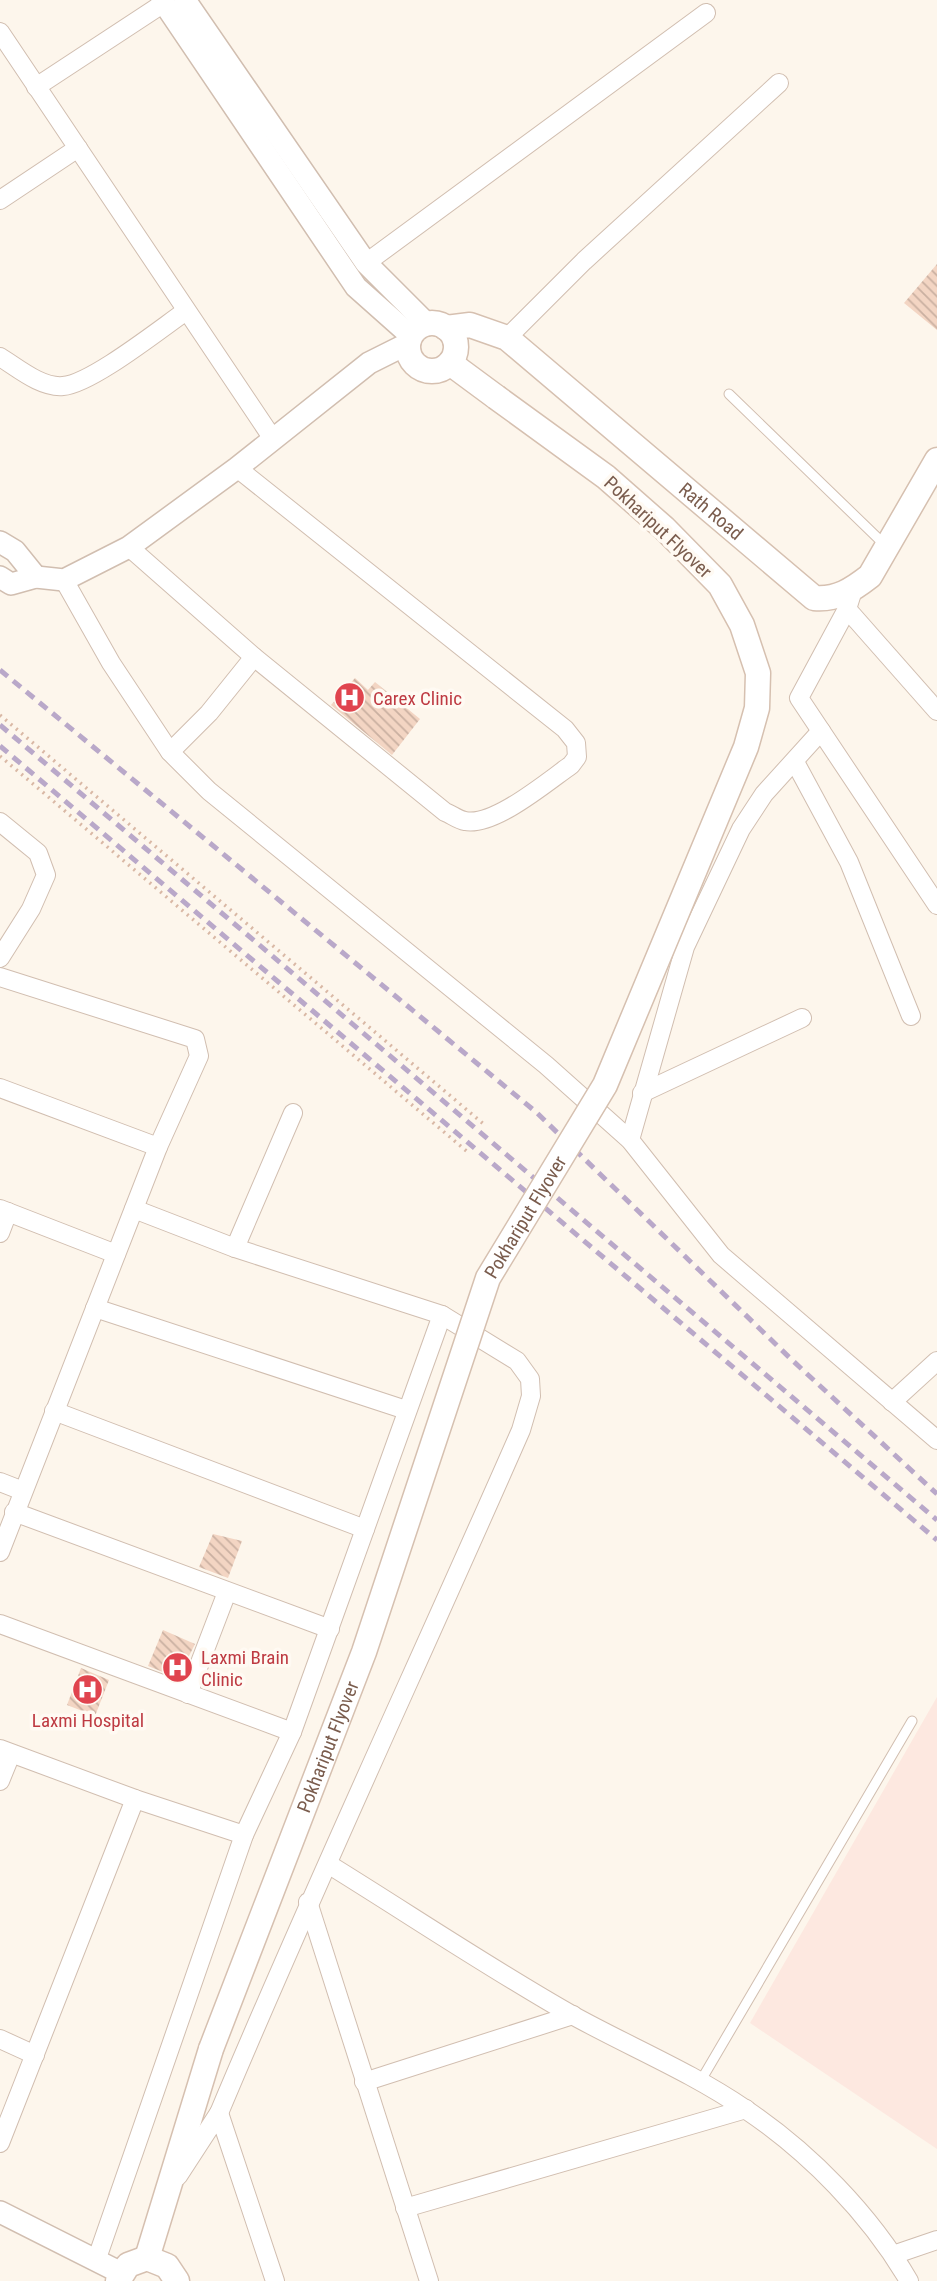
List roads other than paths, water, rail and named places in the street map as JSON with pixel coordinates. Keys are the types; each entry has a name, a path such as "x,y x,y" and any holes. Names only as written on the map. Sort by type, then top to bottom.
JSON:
{"main road":[{"name":"Rath Road","path":"422,333 470,325 507,338 814,598 850,600"},
{"path":"422,333 455,341 450,363 438,371 423,370 411,360 422,333"},
{"name":"Pokhariput Flyover","path":"147,2258 211,2049 364,1652 488,1278 605,1086 746,747 757,708 758,673 742,625 720,585 664,528 606,477 450,363"},
{"path":"850,600 870,576 937,460"},
{"path":"119,2277 137,2260 147,2258 167,2266 177,2281"}],"street":[{"path":"185,0 366,263 422,333"},
{"path":"36,87 163,1 356,287 377,307 422,333"},
{"path":"366,263 706,13"},
{"path":"0,32 273,439"},
{"path":"507,338 584,261 779,83"},
{"path":"0,200 78,148"},
{"path":"0,357 41,381 62,386 83,381 186,311"},
{"path":"0,576 10,584 36,577 64,580 129,547 237,468 369,363 422,333"},
{"path":"129,547 254,657 445,812 466,821 485,819 508,808 571,765 577,757 576,743 565,730 237,468"},
{"path":"0,542 15,551 36,577"},
{"path":"64,580 111,663 170,752 209,791 546,1065 630,1140 721,1255 937,1440"},
{"path":"937,711 850,600 799,698 937,905"},
{"path":"170,752 209,713 254,657"},
{"path":"630,1140 685,947 741,830 764,794 821,731"},
{"path":"795,762 849,862 911,1016"},
{"path":"0,822 38,853 46,875 31,909 0,958"},
{"path":"0,977 195,1039 199,1056 158,1147 0,1552"},
{"path":"642,1093 802,1018"},
{"path":"0,1088 158,1147"},
{"path":"235,1248 293,1112"},
{"path":"134,1209 235,1248 442,1315 517,1361 530,1379 531,1396 516,1443 328,1864 308,1902 219,2113 167,2193"},
{"path":"0,1233 4,1211 116,1254"},
{"path":"95,1308 406,1410"},
{"path":"96,2261 244,1835 292,1732 442,1315"},
{"path":"892,1402 937,1361"},
{"path":"54,1411 365,1529"},
{"path":"0,1482 23,1491"},
{"path":"14,1512 330,1629"},
{"path":"188,1694 227,1592"},
{"path":"0,1624 292,1732"},
{"path":"0,1782 6,1751 135,1799 244,1835"},
{"path":"0,2143 135,1799"},
{"path":"328,1864 573,2015 746,2109 837,2185 893,2255 909,2281"},
{"path":"308,1902 363,2082 429,2281"},
{"path":"363,2082 573,2015"},
{"path":"0,2039 35,2055"},
{"path":"405,2208 746,2109"},
{"path":"219,2113 275,2281"},
{"path":"0,2212 96,2261 119,2277"},
{"path":"893,2255 937,2240"}],"lane":[{"path":"729,394 887,547"},
{"path":"700,2082 912,1721"}],"railway":[{"path":"0,670 536,1112 792,1360 937,1494"},
{"path":"0,725 937,1520"},
{"path":"0,746 937,1540"}],"place":[{"name":"Carex Clinic","path":"350,698"},
{"name":"Laxmi Brain Clinic","path":"178,1668"},
{"name":"Laxmi Hospital","path":"88,1689"}]}
